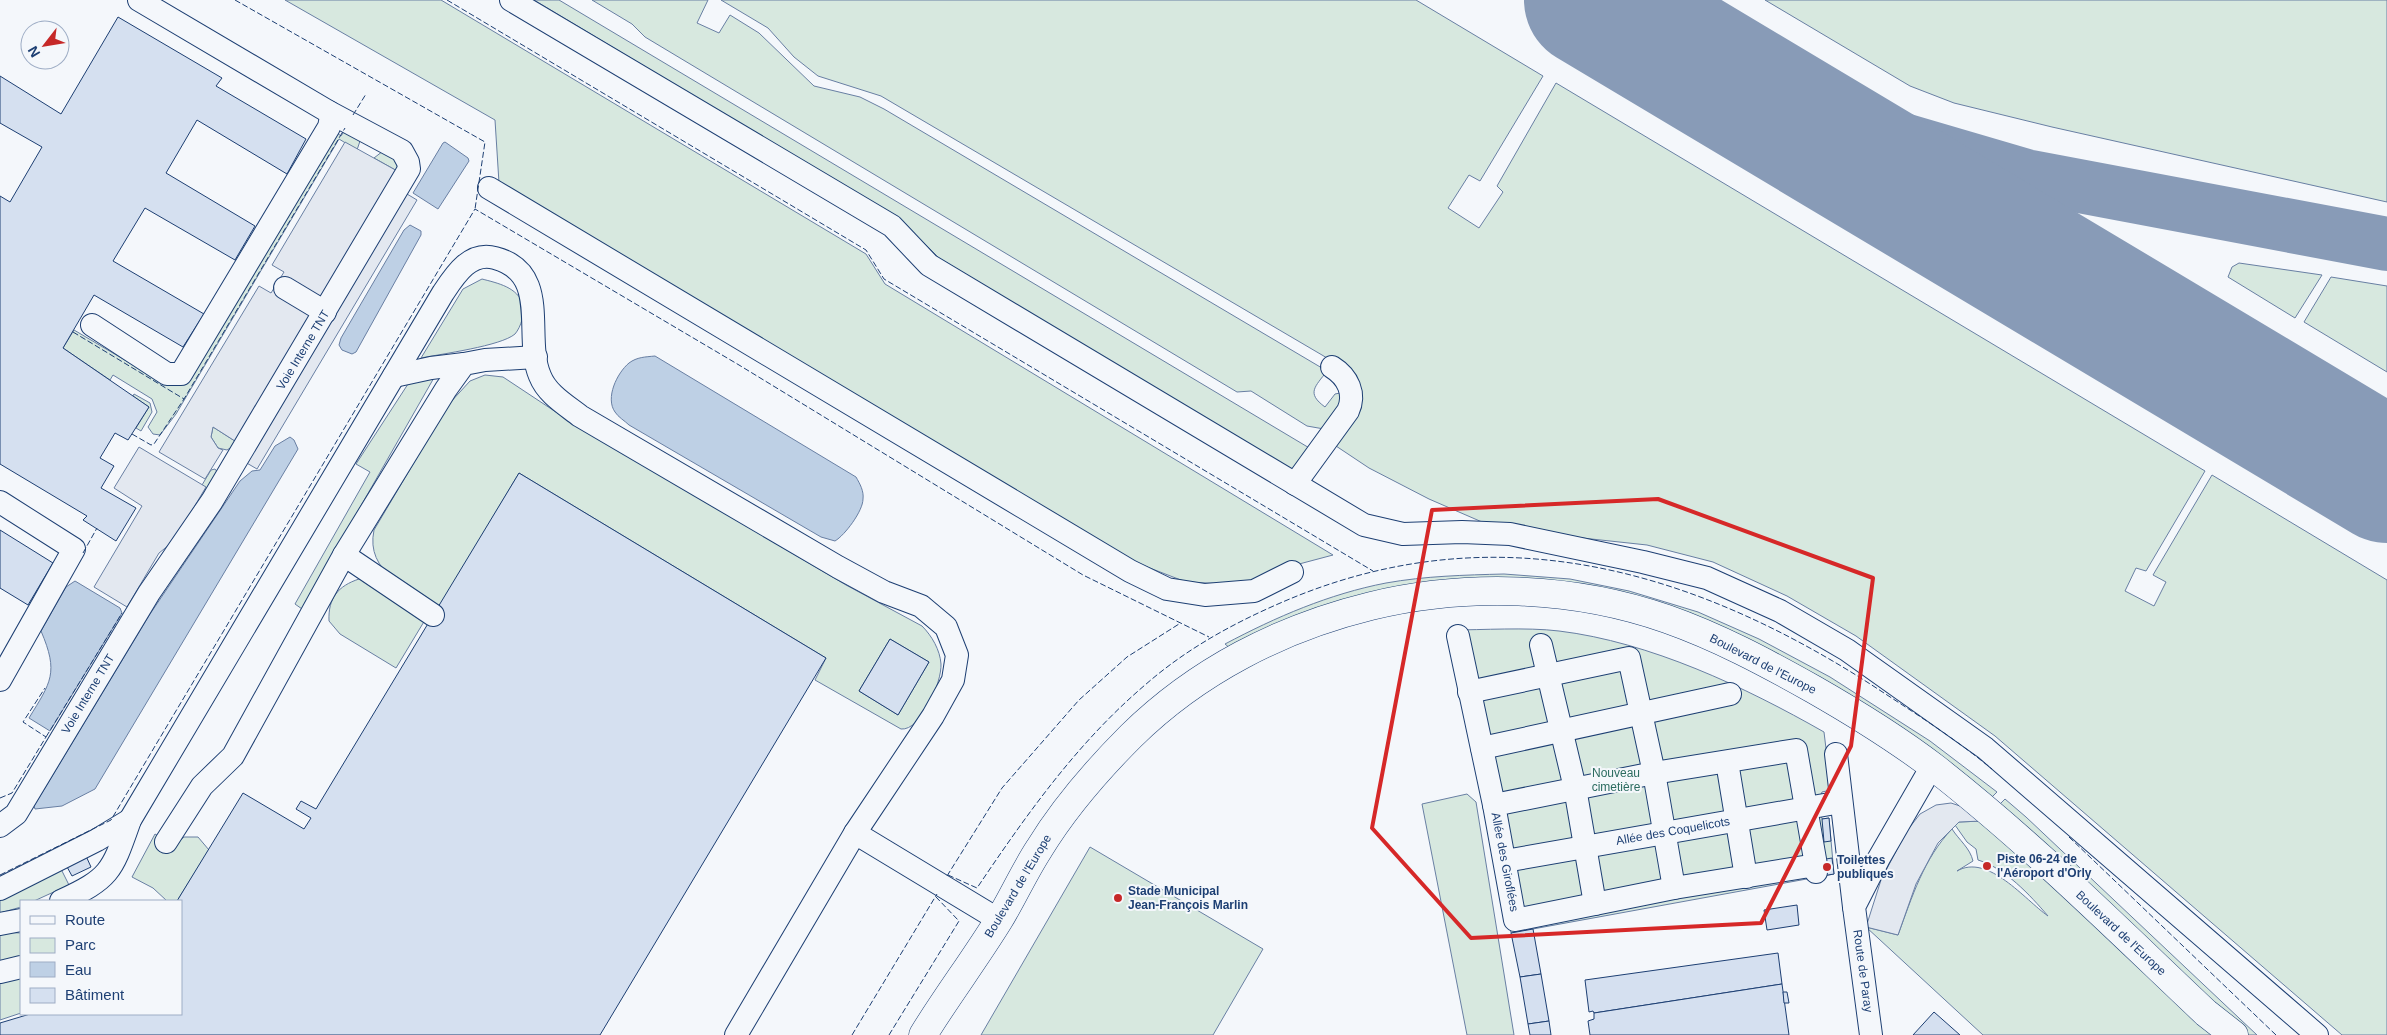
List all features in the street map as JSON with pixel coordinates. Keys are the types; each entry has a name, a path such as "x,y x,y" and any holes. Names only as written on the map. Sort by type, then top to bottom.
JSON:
{"main road":[{"name":"Boulevard de l'Europe","path":"923,1035 998,920 1039,848 1087,784 1134,733 1195,684 1250,650 1303,627 1352,611 1416,597 1489,591 1553,594 1589,600 1662,617 1736,647 1885,733 1932,766 2022,840 2206,1013 2234,1035"},
{"name":"Boulevard de l'Europe","path":"2206,1013 2225,1035"}],"street":[{"name":"Voie Interne TNT","path":"0,826 16,814 149,593 212,501 409,169 408,162 402,151 329,112 140,0"},
{"path":"511,0 892,226 929,265 1364,524 1403,534 1462,532 1510,534 1707,578 1780,611 1847,650 1985,748 2317,1035"},
{"path":"92,325 167,374 181,374 329,127 331,118 329,112"},
{"path":"489,188 1130,571 1167,589 1205,595 1254,591 1292,572"},
{"path":"63,900 95,885 116,860 130,820 454,277 476,258 489,256 503,260 519,270 528,285 539,376 548,390 580,416 838,568 884,592 921,606 946,627 956,655 954,680 933,716 855,833 736,1035"},
{"path":"285,288 325,312"},
{"path":"394,376 485,360 536,357"},
{"path":"166,842 202,786 233,756 344,555 446,389 464,364"},
{"path":"1295,484 1348,411 1352,402 1352,393 1344,376 1332,367"},
{"path":"0,502 74,549 0,680"},
{"path":"344,555 433,615"},
{"path":"1458,636 1494,805"},
{"path":"1541,645 1575,788 1595,904"},
{"path":"1470,692 1629,658 1654,773 1674,888"},
{"path":"1482,748 1730,694"},
{"name":"Allée des Giroflées","path":"1796,750 1808,807 1816,869 1674,888 1515,920 1494,805 1654,773 1727,762 1796,750"},
{"name":"Route de Paray","path":"1836,754 1871,1035"},
{"path":"1727,762 1746,877"},
{"path":"1854,907 1879,858 1932,766"},
{"name":"Allée des Coquelicots","path":"1505,861 1842,802"},
{"path":"0,814 22,803"},
{"path":"0,889 97,840 130,820"},
{"path":"855,833 998,920"},
{"path":"0,972 20,967"}],"highlighted area":[{"path":"1658,499 1873,578 1851,746 1761,923 1471,938 1372,828 1432,510"}],"green space":[{"path":"285,0 441,0 866,254 885,284 1333,555 1269,572 1246,585 1186,582 1124,558 499,183 495,120"},
{"path":"534,0 559,0 1311,449 1295,473 939,258 914,233 874,204"},
{"path":"592,0 708,0 697,23 719,33 730,15 759,33 814,86 860,97 884,109 1327,371 1316,386 1314,394 1325,407 1335,394 1340,393 1342,402 1324,429 1307,426 1251,391 1237,392 645,37 632,24"},
{"path":"721,0 1416,0 1543,76 1480,181 1469,175 1448,208 1479,228 1503,192 1497,186 1556,83 2205,471 2146,571 2136,568 2125,591 2154,606 2166,582 2153,575 2212,475 2387,580 2387,1035 2342,1035 1995,736 1856,636 1787,596 1713,562 1647,545 1536,533 1482,522 1429,499 1369,468 1336,446 1343,433 1339,365 881,96 818,76 794,57 768,28"},
{"path":"1765,0 2387,0 2387,202 2052,127 1954,103 1910,86"},
{"path":"340,130 361,138 357,150 339,139 176,414 160,435 153,434 148,427 157,412 152,399 113,375 110,380 63,348 74,330 167,385 182,384 337,133 341,136 343,133"},
{"path":"383,151 393,153 399,172 374,158"},
{"path":"2239,263 2322,275 2295,318 2228,277 2232,267"},
{"path":"2331,277 2387,286 2387,372 2304,322"},
{"path":"482,279 512,290 520,299 523,305 523,316 515,334 484,346 421,358 463,289"},
{"path":"485,375 503,377 574,424 846,585 922,626 935,644 941,664 938,682 923,714 909,728 901,729 815,680 826,658 519,473 439,608 392,578 376,558 373,545 374,530 448,405 470,381","holes":["890,639 929,662 898,715 859,691"]},
{"path":"435,376 302,609 295,604 370,472 356,464 408,384"},
{"path":"134,394 150,403 152,412 141,431 136,428 149,407 133,396"},
{"path":"213,427 238,443 227,450 218,448 211,437"},
{"path":"215,469 218,473 200,500 198,499 205,487 202,485 211,470"},
{"path":"1504,574 1570,579 1629,591 1698,612 1759,639 1830,677 1930,741 1997,792 1992,797 1844,694 1524,581 1231,649 1225,644 1303,608 1344,593 1386,583 1415,579"},
{"path":"359,579 370,581 428,615 396,668 340,634 329,621 330,606 336,594 345,585"},
{"name":"Nouveau cimetière","path":"1519,629 1559,631 1628,645 1662,656 1729,683 1824,732 1831,790 1822,792 1818,801 1822,819 1829,818 1834,874 1511,933 1482,780 1449,630"},
{"path":"1467,794 1476,802 1514,1035 1467,1035 1422,804"},
{"path":"2005,799 2257,1035 2245,1035 2000,804"},
{"path":"1982,821 2214,1035 1983,1035 1866,927 1898,935 1926,865 1942,840 1952,829 1967,848 1973,861 1957,871 1969,867 1981,868 1993,873 2006,881 2048,916 2025,891 2007,876 1998,869 1978,860 1976,849 1967,842 1955,825 1959,822"},
{"path":"155,834 174,846 184,837 198,837 209,850 178,900 166,900 153,888 132,877"},
{"name":"Stade Municipal Jean-François Marlin","path":"1090,847 1263,949 1213,1035 981,1035"},
{"path":"59,865 69,885 36,900 20,900 20,907 0,913 0,897"},
{"path":"0,932 20,933 20,959 0,964"},
{"path":"20,972 20,1013 0,1020 0,977"}],"shaded area":[{"path":"345,142 399,172 407,194 417,200 257,469 245,462 238,443 213,427 211,437 218,448 223,450 205,479 159,452 259,286 271,293 284,272 272,265"},
{"path":"139,447 206,487 174,541 159,553 127,607 94,587 142,506 114,488"},
{"path":"1951,803 1963,807 1982,821 1959,822 1938,843 1916,884 1898,935 1866,927 1881,880 1906,832 1920,814 1936,805"}],"water":[{"path":"445,142 468,158 469,161 438,209 413,193"},
{"path":"410,225 421,231 421,235 356,352 352,354 342,350 339,345 341,338 404,230"},
{"path":"655,356 856,477 862,490 862,504 857,516 844,534 835,541 821,537 629,425 618,416 611,400 614,386 620,373 629,363 635,360"},
{"path":"290,437 294,440 298,449 95,789 62,806 35,809 34,806 150,614 240,481 252,471 260,470 275,446"},
{"path":"75,581 120,608 122,613 50,731 29,718 43,695 50,677 50,657 41,631 66,587"}],"building":[{"path":"118,17 222,78 216,86 306,139 287,174 197,120 166,173 255,226 235,260 145,208 113,261 204,314 183,347 94,295 63,348 149,407 128,440 115,433 100,458 114,466 101,488 136,508 116,541 83,520 87,516 0,464 0,196 10,202 42,147 0,123 0,76 61,114"},
{"path":"519,473 826,658 600,1035 0,1035 0,1023 27,1015 182,1015 182,900 178,900 243,793 304,829 311,818 296,809 301,801 316,809"},
{"path":"0,530 53,563 28,605 0,588"},
{"path":"890,639 929,662 898,715 859,691"},
{"path":"1829,818 1831,841 1824,842 1822,819"},
{"path":"86,856 91,867 72,876 66,865"},
{"name":"Toilettes publiques","path":"1832,858 1834,874 1822,876 1820,860"},
{"path":"1797,905 1799,925 1767,930 1764,910"},
{"path":"1533,929 1541,974 1520,977 1511,933"},
{"path":"1778,953 1782,984 1594,1013 1593,1011 1589,1012 1585,980"},
{"path":"1541,974 1549,1021 1528,1024 1520,977"},
{"path":"1782,984 1789,1035 1590,1035 1588,1021 1594,1019 1594,1013"},
{"path":"1783,992 1787,992 1789,1003 1784,1003"},
{"path":"1934,1012 1960,1035 1913,1035"},
{"path":"1549,1021 1551,1035 1530,1035 1528,1024"}],"taxiway":[{"path":"1593,0 1601,6 1773,90 1893,137 2026,176 2387,244"}],"runway":[{"path":"1591,0 2387,476"}],"fence":[{"path":"235,0 485,142 475,209"},
{"path":"447,0 866,250 884,279 1373,571"},
{"path":"353,115 366,94"},
{"path":"73,332 184,399 345,128"},
{"path":"0,875 111,820 475,209 739,365 1083,575 1209,637"},
{"path":"132,434 151,445 154,444 184,399"},
{"path":"83,553 97,528"},
{"path":"948,875 977,888 1054,780 1097,731 1120,707 1160,672 1208,639 1278,604 1358,575 1437,560 1515,558 1592,566 1667,585 1740,613 1813,650 1925,720 1992,769"},
{"path":"46,737 122,613"},
{"path":"947,876 1002,788 1079,700 1127,657 1179,624"},
{"path":"0,798 12,793 46,737 23,722 45,688"},
{"path":"2069,837 2276,1035"},
{"path":"852,1035 937,894"},
{"path":"889,1035 959,921 936,897"}],"place":[{"name":"Piste 06-24 de l'Aéroport d'Orly","path":"1987,866"},
{"name":"Toilettes publiques","path":"1827,867"},
{"name":"Stade Municipal Jean-François Marlin","path":"1118,898"}]}
